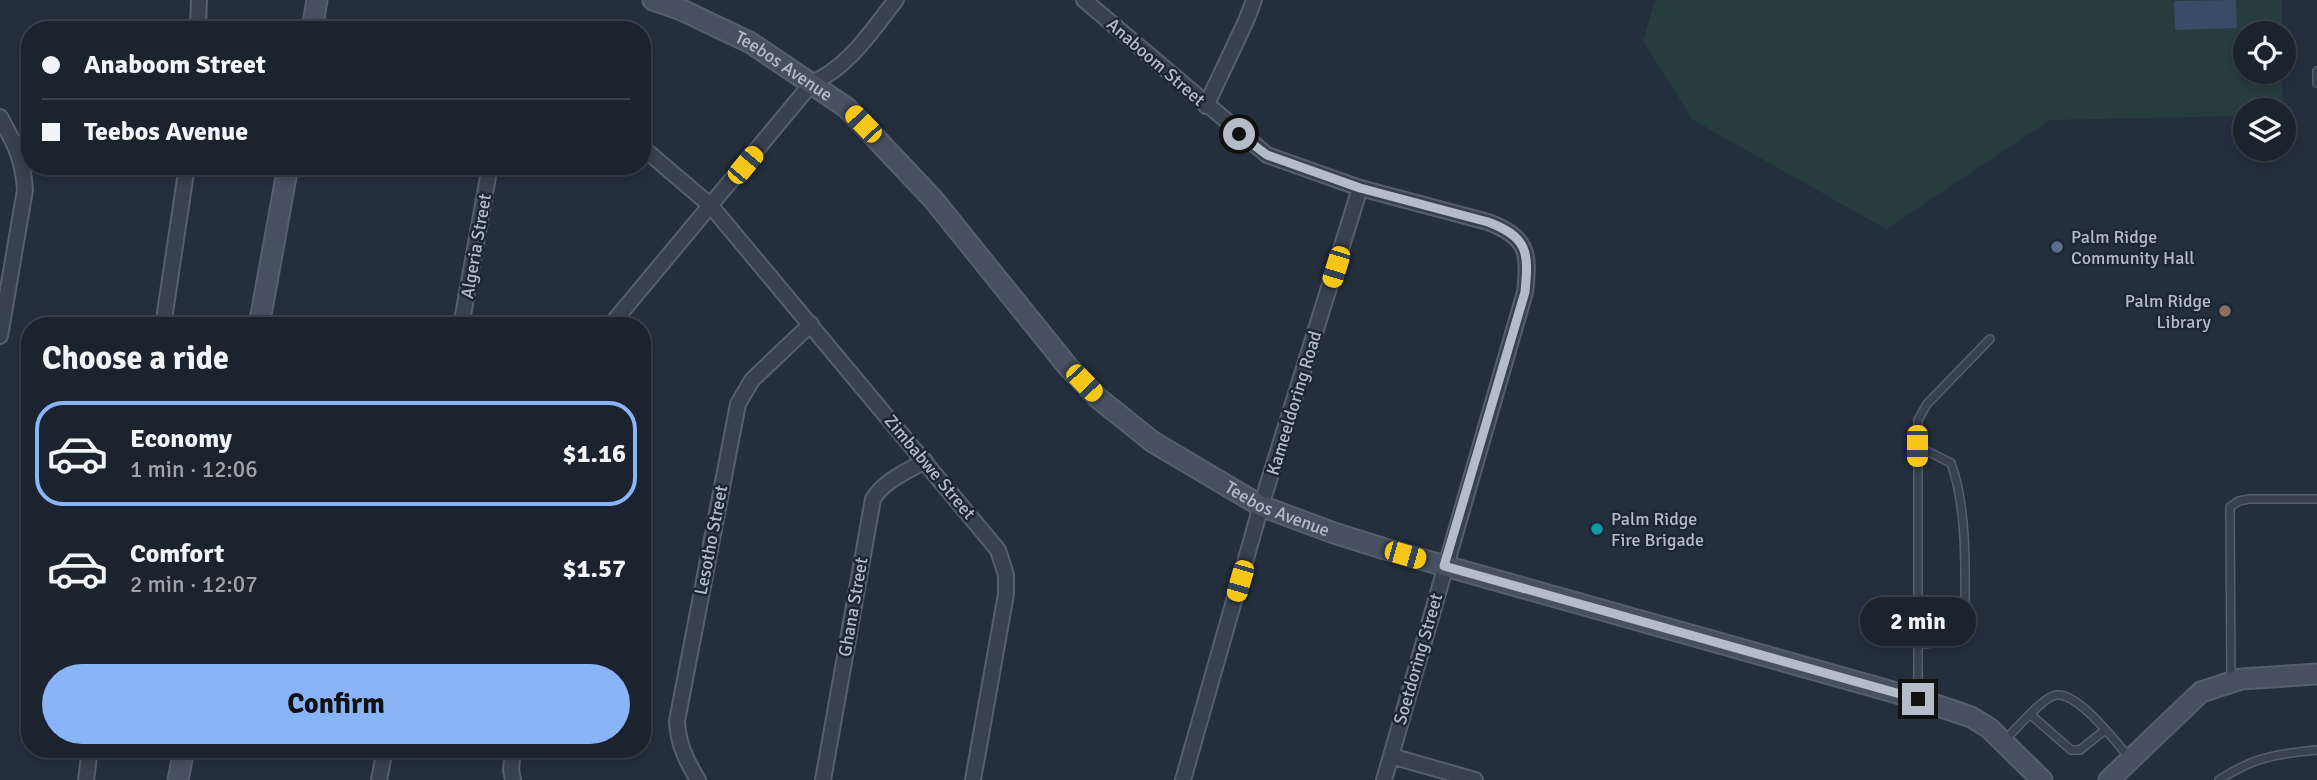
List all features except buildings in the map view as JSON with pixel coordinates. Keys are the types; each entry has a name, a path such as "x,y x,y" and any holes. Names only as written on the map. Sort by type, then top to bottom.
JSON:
{"street":[{"path":"198,21 199,0"},
{"path":"314,21 317,0"},
{"name":"Teebos Avenue","path":"653,0 684,11 751,43 847,108 933,199 1069,368 1098,398 1153,442 1261,506 1334,533 1444,566 1918,699 1972,717 2004,741 2042,780"},
{"path":"618,317 813,83 830,75 841,64 896,0"},
{"name":"Anaboom Street","path":"1085,0 1206,106 1267,155 1360,188 1502,227 1517,237 1527,255"},
{"path":"1206,106 1254,0"},
{"path":"0,117 20,153 21,160"},
{"path":"651,155 711,206"},
{"path":"0,336 25,190 23,175"},
{"path":"164,317 186,175"},
{"path":"261,317 286,175"},
{"name":"Algeria Street","path":"463,317 488,175"},
{"name":"Kameeldoring Road","path":"1183,780 1261,506 1360,188"},
{"name":"Zimbabwe Street","path":"711,206 999,550 1006,575 1006,594 973,780"},
{"name":"Soetdoring Street","path":"1384,780 1525,292 1527,255"},
{"name":"Lesotho Street","path":"698,780 684,758 678,738 677,721 738,404 752,380 811,324"},
{"name":"Ghana Street","path":"823,780 873,499 889,481 925,461"},
{"path":"2109,780 2201,692 2231,682 2274,675 2317,674"},
{"path":"1391,756 1475,780"},
{"path":"86,780 89,758"},
{"path":"178,780 182,758"},
{"path":"379,780 383,758"},
{"path":"512,758 513,780"}],"lane":[{"path":"2317,71 2317,83"},
{"path":"1918,699 1917,430 1922,411 1990,339"},
{"path":"1917,446 1951,463 1954,472 1961,512 1965,595 1965,626 1959,633 1937,644 1918,644"},
{"path":"2231,682 2230,507 2249,499 2317,499"},
{"path":"2004,741 2050,697 2064,694 2077,701 2130,758"},
{"path":"2031,715 2071,750 2080,750 2105,730"},
{"path":"2218,780 2256,759 2317,750"}],"green space":[{"path":"1655,0 2282,0 2282,21 2233,21 2233,84 2282,84 2283,98 2233,98 2233,116 2050,120 1886,229 1693,120 1643,41"}],"water":[{"path":"2236,0 2237,21 2233,21 2233,28 2175,30 2174,1"}],"place":[{"name":"Palm Ridge Community Hall","path":"2057,247"},
{"name":"Palm Ridge Library","path":"2225,311"},
{"name":"Palm Ridge Fire Brigade","path":"1597,529"}],"route":[{"path":"1239,134 1267,155 1360,188 1488,222 1502,227 1523,244 1527,255 1525,292 1444,566 1918,699"}]}
